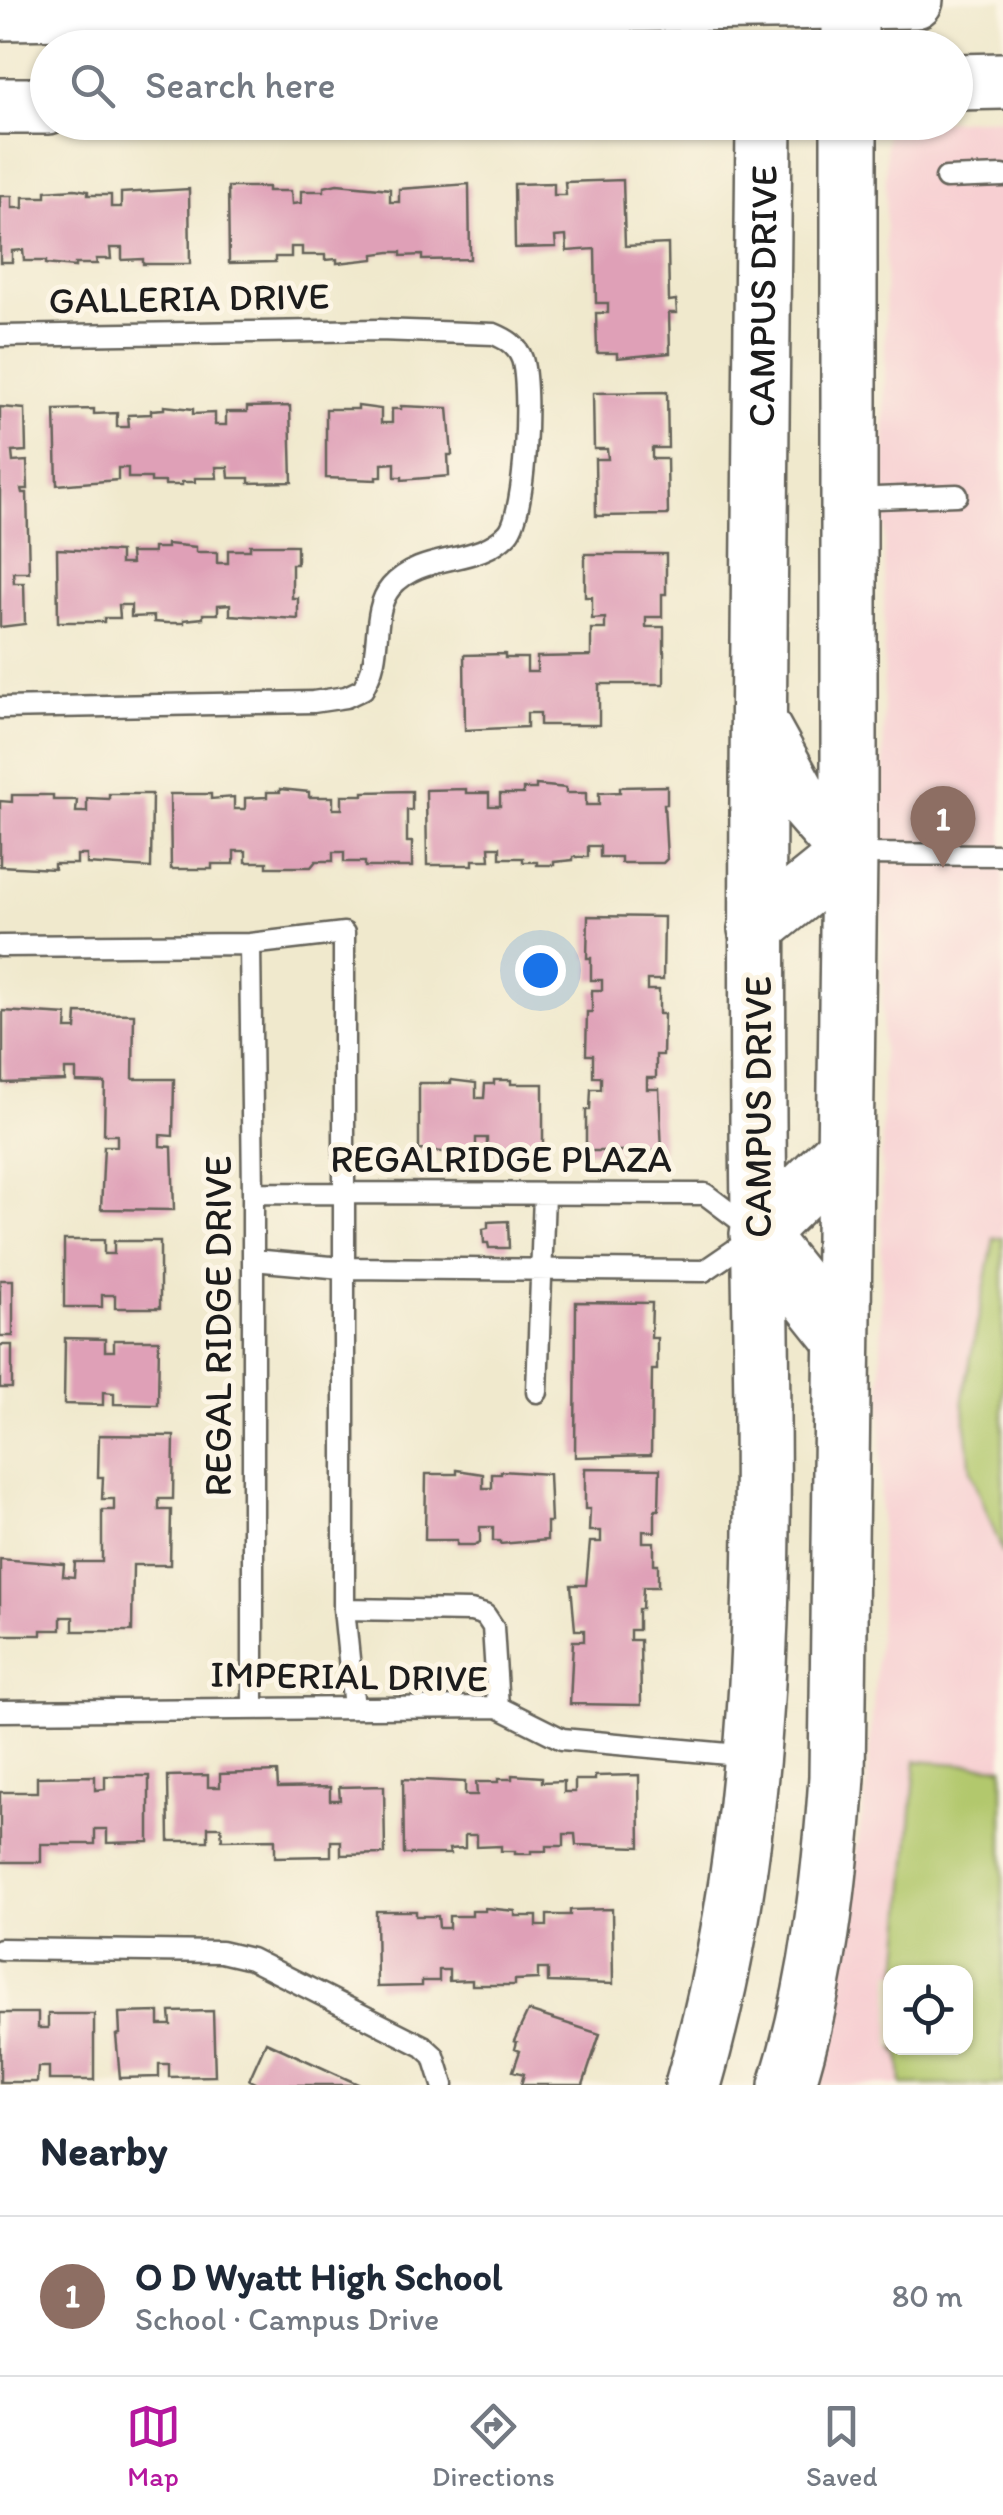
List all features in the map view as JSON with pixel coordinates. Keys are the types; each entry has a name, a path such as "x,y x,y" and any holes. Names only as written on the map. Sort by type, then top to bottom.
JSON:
{"main road":[{"path":"0,12 375,4 764,17 850,0 915,0"},
{"path":"850,0 850,30"},
{"path":"973,82 1003,82"},
{"path":"0,106 30,106"},
{"name":"CAMPUS DRIVE","path":"693,2085 734,1904 751,1756 761,1606 756,929 764,140"},
{"path":"787,2085 831,1871 837,1778 848,854 850,140"},
{"path":"758,719 802,800 848,854"},
{"path":"756,929 848,854"},
{"path":"840,1338 758,1234 843,1151"}],"lane":[{"path":"946,178 1003,176"},
{"name":"GALLERIA DRIVE","path":"0,336 379,330 494,334 509,340 522,359 528,419 518,514 509,532 474,554 417,566 390,588 380,613 373,666 363,689 346,697 313,702 0,708"},
{"path":"849,499 956,495"},
{"path":"848,854 1003,855"},
{"path":"0,946 250,944 344,932 344,1609 354,1708"},
{"name":"REGAL RIDGE DRIVE","path":"250,944 254,1192 253,1708"},
{"name":"REGALRIDGE PLAZA","path":"254,1192 705,1194 758,1234"},
{"path":"537,1392 544,1194"},
{"path":"254,1260 342,1268 704,1271 758,1234"},
{"path":"344,1609 471,1611 485,1615 493,1628 498,1707"},
{"name":"IMPERIAL DRIVE","path":"0,1711 498,1707 562,1739 751,1756"},
{"path":"0,1948 221,1952 250,1959 424,2046 434,2056 443,2085"}],"shaded area":[{"path":"1003,118 1003,2085 810,2085 839,1963 867,1785 880,1614 886,140 973,140 973,119"}],"green space":[{"path":"994,1238 1003,1238 1003,1554 971,1471 963,1398"},
{"path":"916,1761 1003,1767 1003,2085 902,2085 900,2055 973,2055 973,1965 900,1965"}],"building":[{"path":"623,180 625,246 668,244 669,301 676,300 677,313 669,313 670,353 617,358 617,353 597,353 596,313 608,313 608,303 596,303 595,249 567,251 566,236 555,237 556,247 515,248 514,184 554,183 554,195 566,195 565,182"},
{"path":"337,184 390,189 390,202 399,202 399,189 469,184 470,259 422,260 422,255 390,252 374,254 374,259 337,263 337,259 325,260 325,255 302,255 302,247 291,247 291,257 275,257 275,262 229,263 228,187 291,191 292,204 301,203 301,191 324,191 324,187"},
{"path":"189,189 190,264 122,260 122,248 110,248 111,259 96,259 97,264 75,267 24,261 23,250 12,251 12,262 0,262 0,196 12,196 12,208 23,208 23,197 46,197 46,191 88,191 88,195 111,195 111,207 121,207 121,193"},
{"path":"667,392 668,448 652,448 652,459 667,459 668,515 596,516 595,459 608,459 607,449 594,449 593,393"},
{"path":"164,406 193,409 193,414 215,413 215,425 226,425 226,412 247,412 247,407 290,406 292,482 249,483 249,478 229,478 228,467 216,467 217,478 165,485 151,482 151,478 128,478 128,468 118,468 118,480 57,485 55,410 117,413 117,427 129,427 128,415 151,414 151,410"},
{"path":"401,406 448,408 452,455 448,455 449,476 402,480 395,477 395,463 382,464 382,477 376,480 326,478 326,409 381,409 381,423 392,423 392,409"},
{"path":"0,407 25,409 26,451 12,452 13,462 27,461 28,489 21,489 27,493 29,572 13,572 14,583 24,583 25,624 0,627"},
{"path":"167,544 196,547 196,552 217,552 217,563 228,563 228,550 250,550 250,545 297,545 297,564 292,564 292,598 298,598 298,619 230,615 230,604 218,605 218,614 203,614 203,618 184,623 154,622 154,616 131,617 131,605 119,605 120,618 58,622 57,549 120,552 120,564 131,564 130,553 153,553 153,548 167,548"},
{"path":"585,554 666,554 662,617 646,617 646,627 664,627 664,684 599,684 599,725 540,725 540,713 527,713 527,727 465,730 464,655 527,658 527,672 537,672 537,657 591,656 591,629 605,629 605,618 592,619 592,597 585,597"},
{"path":"536,785 566,788 566,793 586,793 586,805 599,805 599,793 620,792 620,787 667,786 667,859 663,863 621,863 621,857 600,857 600,846 588,846 588,857 537,865 523,862 523,858 500,858 500,847 489,847 490,860 473,860 473,865 427,865 426,790 489,793 489,806 500,806 500,794 523,794 523,789 536,789"},
{"path":"412,791 412,810 407,810 407,842 412,842 412,867 365,867 365,862 344,862 344,852 333,852 333,861 316,861 311,867 267,867 267,862 246,862 246,851 234,851 234,864 212,864 212,869 171,869 170,794 211,794 211,799 234,797 234,809 245,809 245,798 267,797 267,792 309,792 309,797 333,797 333,809 342,809 342,795"},
{"path":"109,794 152,794 151,868 87,864 87,855 77,855 77,864 54,864 54,869 0,866 0,801 12,802 12,795 53,795 53,800 77,800 76,812 87,812 87,798 109,799"},
{"path":"588,916 664,917 663,980 647,980 647,990 659,990 659,1014 664,1014 663,1055 656,1055 656,1078 647,1078 647,1089 659,1089 662,1151 586,1151 586,1110 590,1110 591,1089 601,1089 601,1077 593,1077 593,1055 586,1055 587,1012 592,1012 592,990 602,990 602,980 591,980"},
{"path":"3,1011 67,1015 66,1029 76,1029 77,1013 134,1014 133,1079 174,1079 173,1136 160,1135 160,1146 172,1147 174,1210 101,1209 104,1146 117,1146 117,1135 104,1135 105,1083 76,1082 76,1070 65,1070 65,1081 3,1083"},
{"path":"494,1080 543,1084 543,1150 495,1154 495,1150 487,1150 487,1138 476,1138 476,1150 468,1150 468,1154 419,1150 419,1083 476,1083 476,1098 484,1098 485,1084 494,1084"},
{"path":"508,1221 509,1248 489,1248 484,1243 483,1229 488,1228 488,1222"},
{"path":"64,1240 104,1240 104,1254 114,1254 114,1241 160,1241 160,1308 115,1308 115,1295 102,1295 102,1307 64,1307"},
{"path":"0,1280 13,1280 13,1336 0,1336"},
{"path":"576,1302 652,1303 651,1338 657,1338 657,1370 652,1370 651,1455 575,1457"},
{"path":"65,1338 105,1339 105,1351 114,1351 114,1340 159,1340 158,1405 114,1404 114,1393 103,1392 103,1405 64,1404"},
{"path":"0,1345 12,1345 12,1388 0,1388"},
{"path":"99,1435 174,1436 173,1499 159,1499 159,1510 171,1510 170,1565 133,1565 132,1631 73,1631 73,1617 61,1617 61,1630 41,1630 41,1635 0,1635 0,1559 64,1564 63,1576 74,1577 75,1562 102,1562 102,1510 114,1510 114,1499 102,1499"},
{"path":"585,1468 660,1469 655,1532 643,1531 643,1542 654,1542 658,1587 643,1587 638,1630 630,1630 630,1640 640,1640 641,1705 570,1704 573,1641 584,1641 584,1630 575,1630 571,1585 586,1585 590,1542 601,1542 601,1531 589,1531"},
{"path":"457,1470 483,1474 483,1488 492,1488 492,1474 501,1471 549,1474 551,1522 547,1522 547,1540 500,1544 493,1541 493,1527 480,1527 480,1542 474,1545 457,1545 457,1540 425,1540 426,1474 457,1474"},
{"path":"277,1772 278,1788 330,1787 330,1800 340,1800 339,1787 384,1786 385,1854 341,1855 341,1841 331,1841 331,1856 275,1857 275,1839 222,1840 221,1827 208,1827 208,1841 169,1841 168,1776 208,1775 208,1787 220,1787 220,1774"},
{"path":"512,1775 542,1777 542,1782 564,1781 564,1792 575,1792 575,1780 639,1775 640,1847 576,1845 575,1834 564,1834 564,1846 515,1854 501,1851 501,1846 477,1847 477,1835 465,1835 465,1848 449,1849 450,1854 404,1854 403,1779 465,1782 465,1795 477,1795 476,1782 498,1782 512,1779"},
{"path":"95,1776 95,1790 105,1789 105,1776 149,1776 149,1842 107,1843 107,1829 95,1829 95,1844 41,1844 41,1862 0,1862 0,1792 37,1792 37,1777"},
{"path":"612,1909 613,1984 548,1982 548,1969 538,1969 538,1979 515,1980 515,1985 472,1985 472,1980 449,1981 449,1970 439,1970 439,1981 422,1981 422,1986 377,1987 376,1911 416,1911 416,1916 438,1916 439,1928 449,1928 449,1916 472,1916 472,1911 515,1911 515,1916 537,1916 537,1926 547,1926 547,1915"},
{"path":"213,2011 215,2076 169,2077 169,2064 159,2064 159,2077 120,2078 116,2035 120,2034 119,2013 159,2012 159,2025 171,2025 170,2012"},
{"path":"528,2011 600,2034 583,2085 521,2085 524,2074 513,2071 520,2051 515,2049 514,2041"},
{"path":"0,2013 38,2013 38,2028 48,2028 48,2014 94,2014 94,2080 49,2080 49,2067 38,2067 37,2082 0,2082"},
{"path":"266,2042 360,2085 259,2085 249,2080"}],"place":[{"name":"O D Wyatt High School","path":"943,868"}]}
